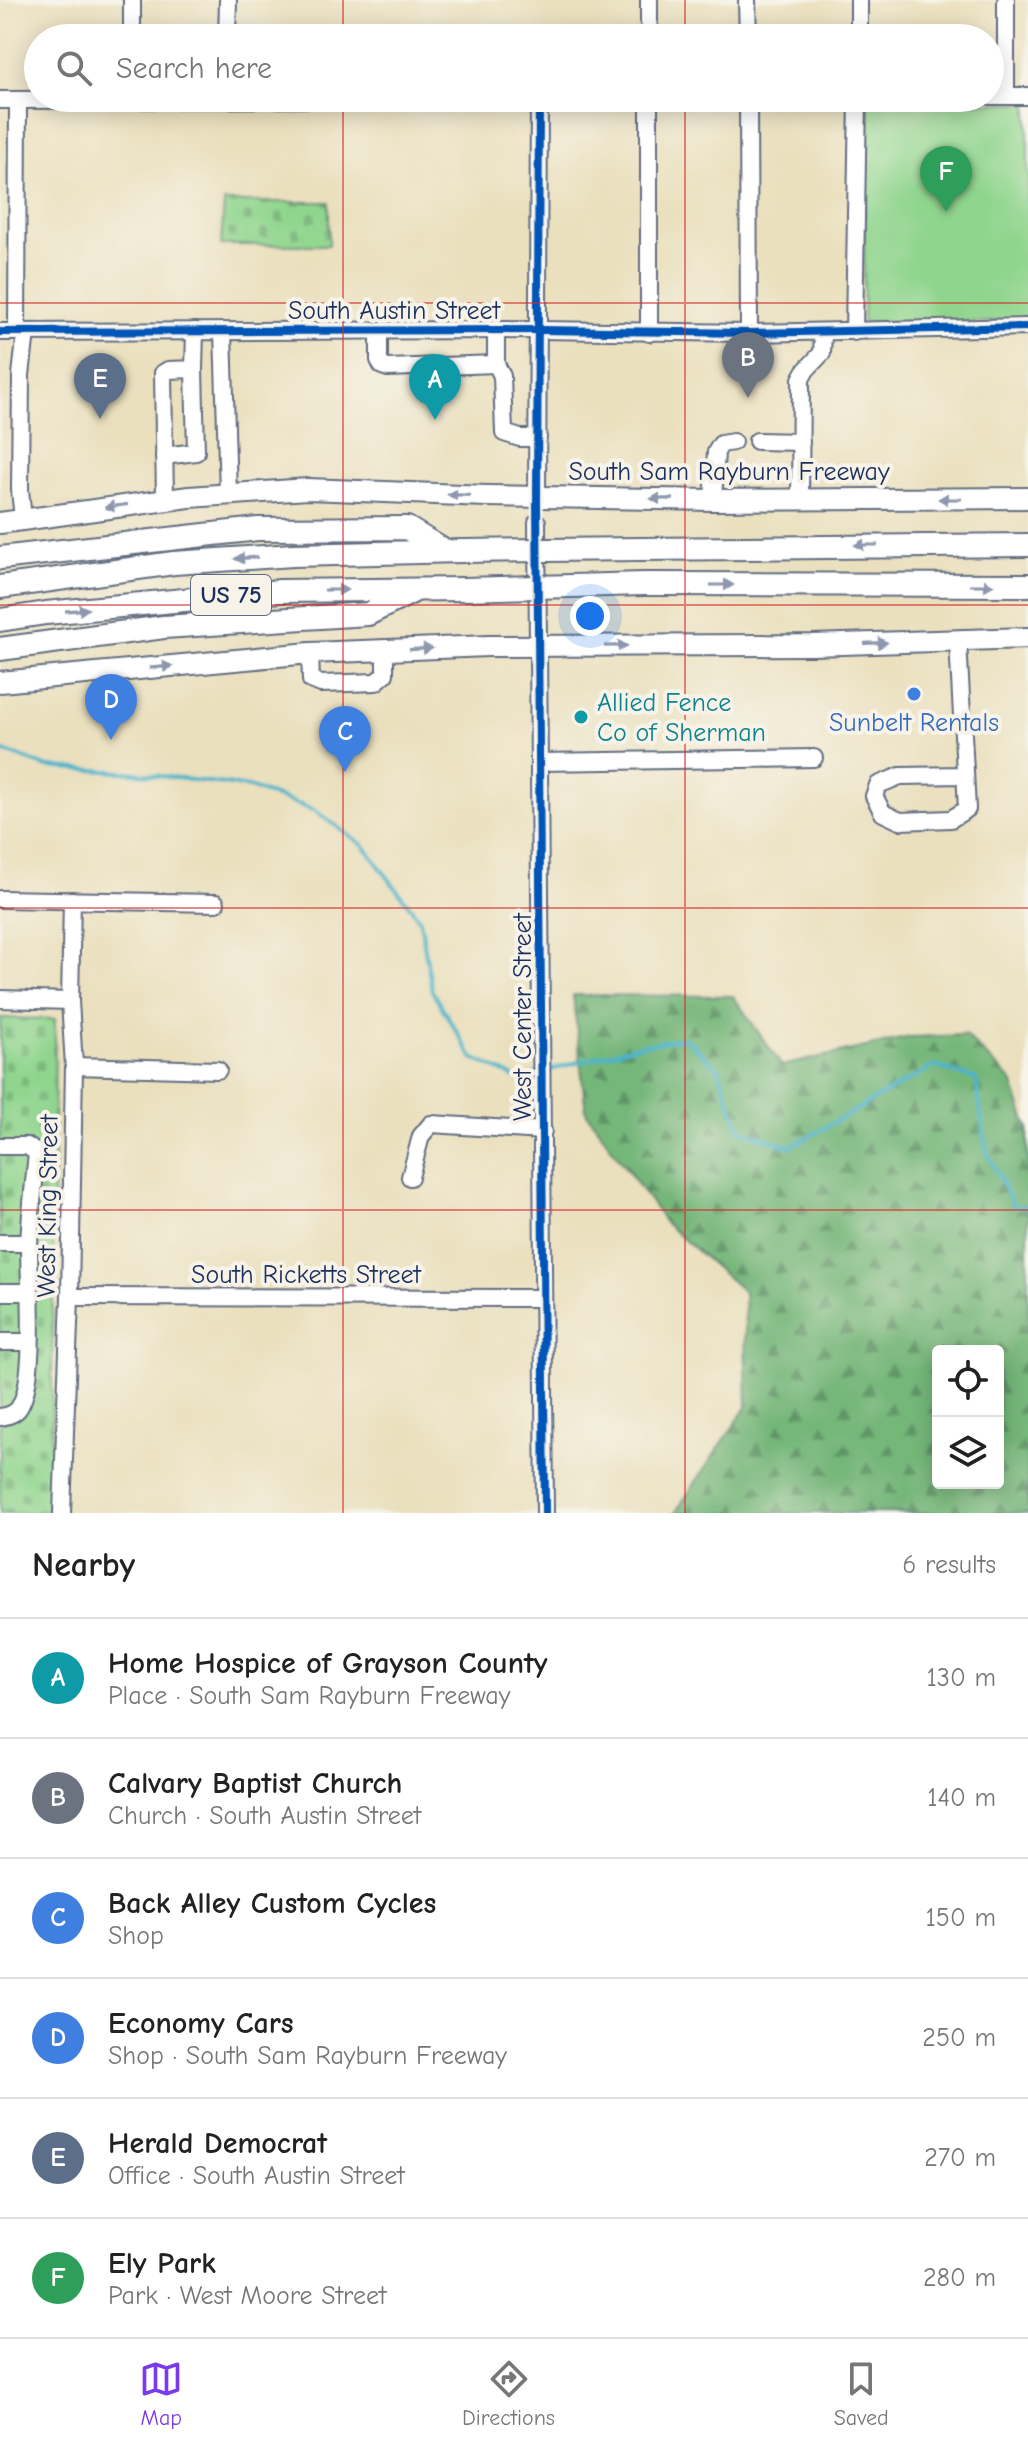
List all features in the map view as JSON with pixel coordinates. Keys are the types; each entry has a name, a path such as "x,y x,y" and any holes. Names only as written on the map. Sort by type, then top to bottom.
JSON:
{"highway":[{"path":"0,558 258,529 407,528 454,551"},
{"name":"US 75","path":"0,587 174,563 293,555 1028,545"},
{"name":"US 75","path":"0,620 280,591 644,584 1028,585"},
{"path":"0,649 164,627 368,614 418,590"}],"main road":[{"name":"South Sam Rayburn Freeway","path":"0,523 165,500 308,489 537,498 1028,498"},
{"path":"0,682 310,653 489,646 1028,638"}],"street":[{"path":"132,0 132,24"},
{"path":"227,24 228,0"},
{"path":"649,0 649,24"},
{"path":"747,0 748,24"},
{"path":"859,0 859,24"},
{"path":"1004,24 1006,0"},
{"path":"1004,96 1028,96"},
{"path":"0,100 24,100"},
{"path":"18,100 14,332 21,375 20,490 23,519"},
{"path":"537,498 539,112"},
{"path":"649,112 649,333"},
{"path":"748,112 749,333"},
{"path":"854,332 858,112"},
{"name":"South Austin Street","path":"14,332 539,330 823,333 1028,327"},
{"path":"379,330 379,360 382,366 388,368 496,364"},
{"path":"496,330 496,364 502,376 504,433 520,438 538,438"},
{"path":"164,456 196,452 195,331"},
{"path":"223,331 228,494"},
{"path":"800,500 801,379 822,353 823,333"},
{"path":"165,500 163,373 194,369"},
{"path":"757,441 801,442"},
{"path":"713,500 716,452 721,444 733,442"},
{"name":"West Center Street","path":"537,522 545,1513"},
{"path":"958,641 967,809 951,819 900,821 883,813 874,796 878,785 900,776 965,775"},
{"path":"310,653 311,680 335,684 376,682 385,674 385,651"},
{"path":"540,762 814,758"},
{"path":"0,899 216,903"},
{"name":"West King Street","path":"62,1513 74,1066 70,1001 72,900"},
{"path":"0,999 70,1001"},
{"path":"74,1066 218,1070"},
{"path":"410,1177 421,1136 431,1124 543,1131"},
{"path":"0,1146 27,1146 37,1153 29,1243 27,1386 20,1408 9,1416 0,1417"},
{"path":"0,1243 29,1243"},
{"path":"0,1292 29,1292"},
{"name":"South Ricketts Street","path":"70,1297 543,1298"},
{"path":"0,1342 30,1342"}],"green space":[{"path":"1004,103 1028,103 1028,322 863,322 867,112 1004,112"},
{"path":"224,202 329,202 329,245 221,245"},
{"path":"573,995 733,996 782,1066 910,1037 965,1035 1012,1081 1028,1128 1028,1513 675,1513 747,1406 744,1292 666,1224 586,1112"},
{"path":"0,1018 55,1019 51,1513 0,1513"}],"waterway":[{"path":"0,750 48,767 136,773 248,787 314,810 364,846 420,920 432,991 473,1058 518,1079 539,1073"},
{"path":"547,1071 636,1046 685,1038 718,1068 740,1130 790,1147 934,1066 976,1079 986,1149 1014,1207 1028,1206"}],"cycle path":[{"path":"539,112 537,499 545,1513"},
{"path":"0,332 539,330 749,333 1028,327"}],"place":[{"name":"Ely Park","path":"946,212"},
{"name":"Calvary Baptist Church","path":"748,398"},
{"name":"Herald Democrat","path":"100,419"},
{"name":"Home Hospice of Grayson County","path":"435,420"},
{"name":"Sunbelt Rentals","path":"914,694"},
{"name":"Allied Fence Co of Sherman","path":"581,717"},
{"name":"Economy Cars","path":"111,740"},
{"name":"Back Alley Custom Cycles","path":"345,772"}]}
